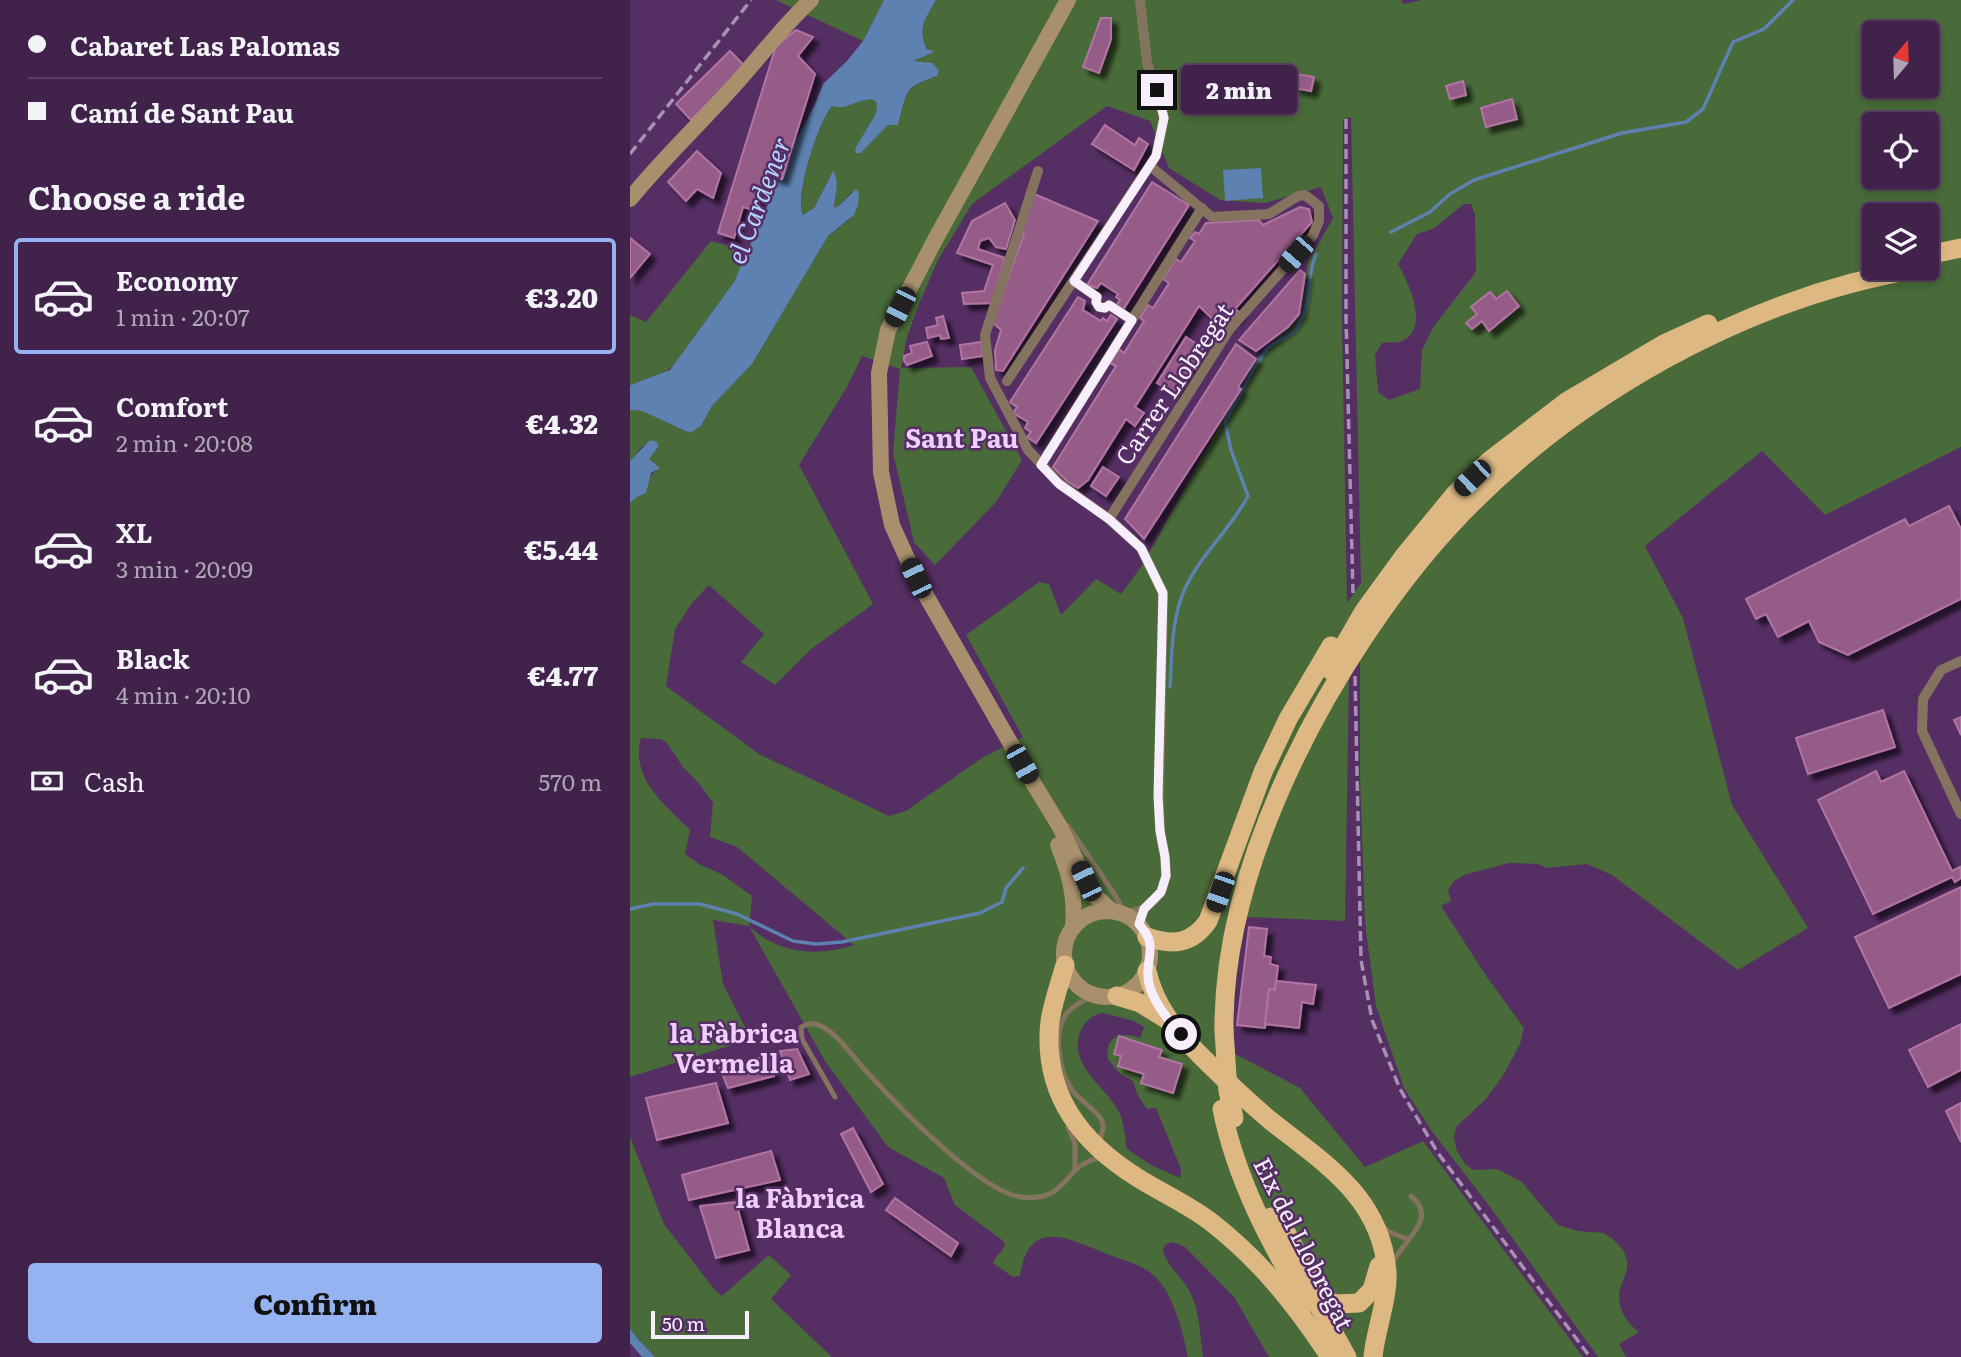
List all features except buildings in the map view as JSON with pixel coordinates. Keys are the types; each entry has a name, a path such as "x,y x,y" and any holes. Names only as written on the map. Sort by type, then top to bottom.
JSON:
{"highway":[{"path":"1939,253 1961,248"},
{"path":"1939,265 1961,262"},
{"path":"1132,918 1166,942 1181,942 1202,930 1212,913 1252,796 1302,692 1370,588 1420,527 1489,461 1566,402 1664,344 1797,289 1862,270"},
{"path":"1228,1114 1214,1058 1233,937 1264,828 1306,734 1336,681 1418,563 1484,492 1544,440 1594,403 1651,367 1720,332 1779,307 1869,280"},
{"path":"1218,1027 1214,987 1225,924 1244,859 1279,767 1299,723 1364,611 1404,556 1455,494"},
{"path":"1065,965 1054,1002 1050,1032 1052,1069 1060,1094 1076,1124 1097,1155 1209,1220 1250,1254 1286,1294 1330,1357"},
{"path":"1147,971 1154,998 1170,1022 1233,1088 1350,1185 1373,1218 1387,1272 1373,1357"},
{"path":"1117,996 1140,1003 1170,1022"},
{"name":"Eix del Llobregat","path":"1228,1114 1271,1217 1347,1357"},
{"name":"Eix del Llobregat","path":"1228,1114 1231,1145 1246,1189 1291,1278 1336,1357"},
{"path":"1271,1217 1287,1234 1316,1289 1325,1300 1336,1304 1359,1303 1368,1297 1378,1276 1382,1248"}],"main road":[{"path":"630,199 738,81 789,20 811,0"},
{"path":"1044,802 1072,886 1074,900 1073,928 1065,945 1065,965 1078,985 1094,995 1117,996 1135,987 1147,971 1151,954 1132,918 1096,897 1086,881 1060,827 916,578 892,525 881,472 879,373 888,330 1068,0"},
{"path":"1073,928 1090,914 1132,918"}],"street":[{"path":"1007,381 1156,156 1164,118 1147,62 1140,0"},
{"path":"1041,465 1202,208 1150,166"},
{"path":"1038,171 985,335 990,378 1028,450 1059,484 1109,519 1141,548 1163,593 1158,796 1166,876 1161,892 1132,918"},
{"name":"Carrer Llobregat","path":"1109,519 1229,330 1312,235 1319,221 1319,206 1305,195 1298,196 1269,214 1212,217 1202,208"},
{"path":"1074,281 1097,297 1099,307 1105,308 1109,305 1132,320"},
{"path":"1961,661 1941,670 1923,699 1922,731 1961,814"}],"lane":[{"path":"835,1097 802,1039 801,1027 810,1023 821,1026 835,1037 882,1089 986,1183 1020,1197 1040,1197 1060,1189 1075,1168 1097,1155 1103,1130 1102,1121 1083,1103 1066,1079 1059,1044 1059,1030 1067,1013 1094,995"},
{"path":"1050,1032 1046,1052 1048,1080 1075,1144 1075,1168"},
{"path":"1387,1272 1407,1239 1418,1230 1423,1216 1419,1202 1410,1196"},
{"path":"1373,1218 1389,1233 1407,1239"}],"green space":[{"path":"776,0 884,0 863,41"},
{"path":"936,0 1401,0 1403,4 1422,0 1961,0 1961,447 1825,515 1762,451 1645,546 1683,618 1732,805 1808,928 1738,970 1612,875 1587,864 1547,868 1538,864 1509,863 1464,875 1454,881 1448,890 1451,901 1441,906 1524,1028 1520,1044 1504,1074 1486,1099 1456,1127 1454,1138 1457,1151 1465,1164 1473,1170 1497,1169 1522,1182 1558,1225 1578,1231 1604,1233 1620,1246 1625,1253 1627,1265 1619,1302 1626,1319 1639,1332 1619,1344 1626,1357 1598,1357 1431,1130 1404,1088 1376,1006 1365,923 1360,778 1360,660 1349,677 1345,921 1247,917 1235,986 1235,1054 1300,1088 1365,1167 1423,1141 1583,1357 1269,1357 1234,1297 1185,1247 1173,1242 1166,1244 1163,1250 1193,1299 1198,1315 1203,1357 1188,1357 1178,1317 1165,1289 1154,1275 1135,1264 1079,1243 1053,1237 1041,1239 1032,1245 1025,1257 1020,1276 1013,1277 993,1263 1005,1245 1002,1240 955,1205 944,1178 888,1147 825,1061 749,926 713,920 723,984 751,1039 630,1077 630,503 659,468 649,459 654,451 643,446 630,461 630,410 642,411 690,433 701,426 712,406 752,364 828,236 850,219 858,205 852,192 834,208 836,175 830,176 814,208 803,216 801,206 805,176 814,143 826,115 832,106 844,107 867,100 876,102 875,115 856,147 861,153 888,125 898,124 908,92 918,84 937,76 912,61 932,53 933,50 927,50 924,43 926,19","holes":["1107,106 1150,121 1169,168 1220,200 1265,203 1321,187 1333,218 1308,262 1301,312 1294,324 1260,353 1141,567 1121,594 1096,579 1061,615 1049,584 1039,582 966,635 1023,737 982,758 906,811 889,816 759,754 666,686 675,629 692,603 709,585 764,634 741,662 775,685 810,650 873,604 799,465 847,387 862,356 900,369 893,453 914,542 935,565 996,502 1022,460 971,367 901,368 907,337 938,260 972,204","1351,117 1361,583 1347,603 1342,318 1343,120","1464,204 1471,204 1475,215 1476,272 1434,326 1422,350 1420,389 1389,400 1378,392 1375,355 1382,343 1399,342 1409,336 1416,318 1412,295 1398,264 1417,234 1433,229","641,738 661,739 667,743 713,803 710,837 737,847 854,945 812,952 772,942 749,926 752,896 723,875 685,854 690,830 652,790 645,778 640,766","1103,1013 1134,1021 1144,1027 1140,1038 1127,1035 1112,1040 1107,1051 1108,1059 1120,1074 1133,1081 1137,1094 1147,1109 1156,1108 1181,1169 1180,1178 1151,1165 1127,1149 1119,1112 1090,1075 1079,1055 1080,1032 1095,1015"]},
{"path":"711,241 749,251 734,282 673,366 665,372 630,385 630,315 646,322"},
{"path":"630,1137 664,1224 714,1289 722,1296 769,1255 791,1275 771,1299 832,1357 655,1357 637,1338 630,1328"}],"water":[{"path":"884,0 936,0 923,30 927,50 933,50 932,53 913,61 933,63 939,71 937,76 918,84 908,92 898,125 888,125 861,153 855,153 856,147 875,115 876,102 867,100 844,107 832,106 826,115 814,143 805,177 801,206 803,215 814,208 833,171 837,184 834,208 856,189 859,193 854,215 828,236 752,364 712,406 701,426 690,433 642,411 630,410 630,385 670,370 734,282 823,84 863,41"},
{"path":"1261,168 1263,198 1225,201 1223,170"},
{"path":"650,440 657,442 658,447 649,459 660,468 651,473 646,493 630,503 630,461"},
{"path":"630,1328 655,1357 642,1357 630,1343"}],"waterway":[{"path":"1391,232 1430,212 1450,194 1474,180 1622,133 1686,122 1703,109 1733,42 1764,29 1793,0"},
{"path":"1170,687 1174,626 1184,591 1198,566 1248,496 1231,450 1225,422 1268,348 1298,326 1305,309 1316,254"},
{"path":"630,909 653,904 700,904 737,914 793,941 816,944 842,942 980,913 1002,902 1006,888 1023,868"}],"railway":[{"path":"630,154 751,0"},
{"path":"1346,119 1346,318 1353,593"},
{"path":"1355,676 1361,960 1372,1020 1400,1089 1438,1153 1590,1357"}],"district":[{"name":"Sant Pau","path":"962,436"},
{"name":"la Fàbrica Vermella","path":"734,1046"},
{"name":"la Fàbrica Blanca","path":"800,1211"}],"route":[{"path":"1157,90 1164,118 1156,156 1074,281 1097,297 1099,307 1105,308 1109,305 1132,320 1041,465 1059,484 1109,519 1141,548 1163,593 1158,796 1166,876 1161,892 1144,909 1139,924 1151,948 1147,971 1154,998 1181,1034"}],"water label":[{"name":"el Cardener","path":"757,200"}]}
